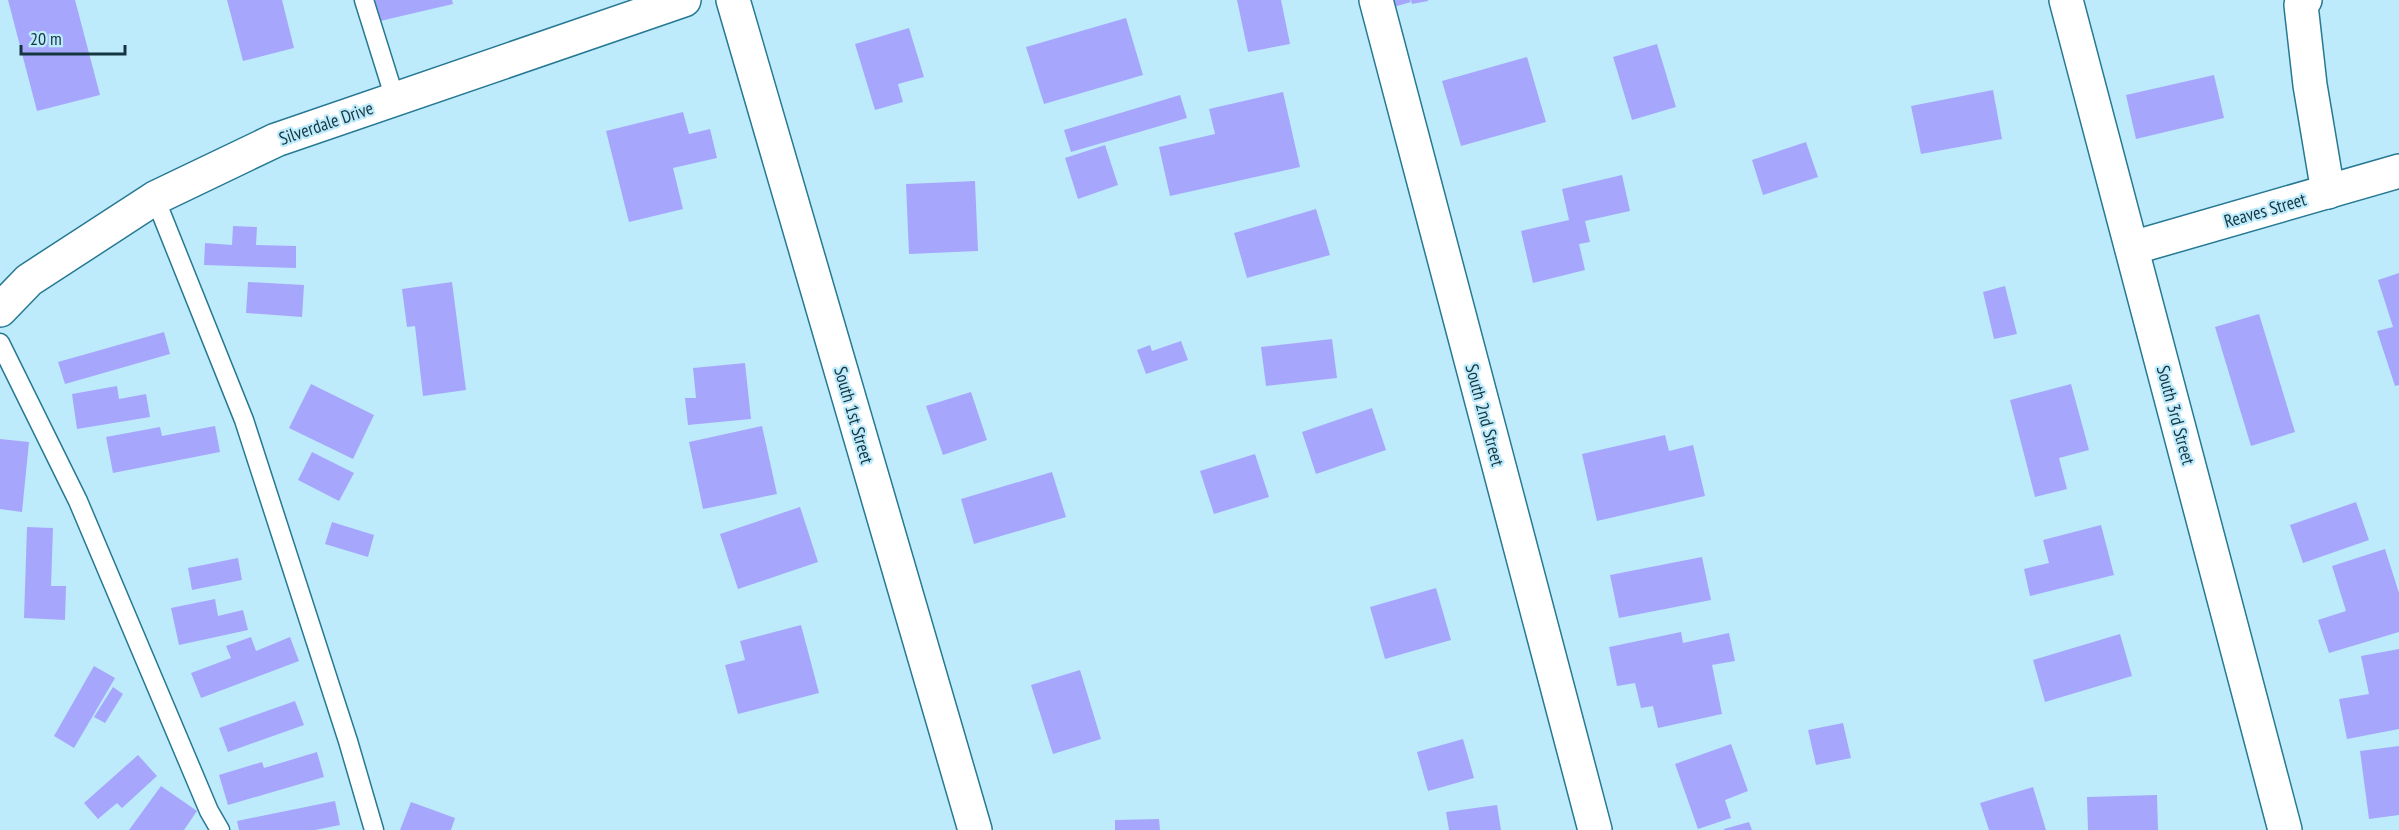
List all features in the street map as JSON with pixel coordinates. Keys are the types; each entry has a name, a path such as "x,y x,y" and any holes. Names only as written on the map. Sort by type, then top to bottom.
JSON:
{"street":[{"name":"Silverdale Drive","path":"0,310 29,280 155,198 276,140 684,0"},
{"name":"South 1st Street","path":"733,0 975,830"},
{"name":"South 2nd Street","path":"1376,0 1595,830"},
{"name":"South 3rd Street","path":"2066,0 2285,830"},
{"path":"2305,0 2301,5 2310,85 2328,192"},
{"name":"Reaves Street","path":"2132,248 2399,171"}],"lane":[{"path":"364,0 395,99"},
{"path":"155,198 244,420 348,741 374,830"},
{"path":"0,343 78,501 209,811 220,830"}],"building":[{"path":"8,0 75,0 100,95 37,111"},
{"path":"227,0 282,0 294,48 243,61"},
{"path":"371,0 452,0 453,4 376,22"},
{"path":"1237,0 1281,0 1290,44 1248,52"},
{"path":"1388,0 1410,0 1411,2 1390,8"},
{"path":"1411,0 1428,0 1428,1 1412,4"},
{"path":"1126,18 1143,75 1044,104 1026,47"},
{"path":"909,28 924,77 898,84 903,102 875,110 855,44"},
{"path":"1657,44 1676,107 1632,120 1613,57"},
{"path":"1527,57 1546,122 1461,146 1442,81"},
{"path":"2214,75 2224,118 2136,139 2126,95"},
{"path":"1993,90 2002,139 1921,154 1911,106"},
{"path":"1283,92 1300,167 1170,196 1159,147 1215,134 1209,109"},
{"path":"1180,95 1187,118 1071,152 1064,130"},
{"path":"683,112 689,134 710,129 717,158 673,168 683,209 629,222 606,131"},
{"path":"1806,142 1818,177 1763,195 1752,160"},
{"path":"1105,145 1118,185 1078,199 1065,158"},
{"path":"1622,175 1630,211 1585,221 1590,242 1579,244 1585,270 1533,283 1521,231 1569,220 1562,189"},
{"path":"975,181 978,251 909,254 906,184"},
{"path":"1316,209 1330,255 1247,278 1234,233"},
{"path":"233,226 257,227 256,245 296,246 296,268 204,265 205,243 232,245"},
{"path":"2399,273 2399,385 2395,386 2377,331 2393,327 2378,280"},
{"path":"248,282 304,285 302,317 246,313"},
{"path":"452,282 466,390 423,396 415,326 407,327 402,289"},
{"path":"2005,286 2017,334 1994,339 1983,292"},
{"path":"2259,314 2295,432 2251,446 2215,327"},
{"path":"164,332 170,354 65,384 58,362"},
{"path":"1332,339 1337,378 1266,386 1261,347"},
{"path":"1181,341 1188,360 1146,374 1137,350 1150,345 1152,351"},
{"path":"745,363 751,419 688,425 685,398 696,398 693,368"},
{"path":"311,384 374,415 353,459 289,428"},
{"path":"2071,384 2089,450 2059,458 2067,489 2035,497 2010,400"},
{"path":"117,386 119,399 146,394 150,417 77,429 72,394"},
{"path":"971,392 987,440 943,455 926,406"},
{"path":"1372,408 1386,450 1316,474 1302,432"},
{"path":"215,426 220,452 113,473 106,437 160,427 162,436"},
{"path":"762,426 777,494 703,509 689,442"},
{"path":"1665,435 1669,451 1693,445 1705,496 1597,521 1582,454"},
{"path":"0,439 29,442 22,512 0,509"},
{"path":"312,452 354,473 339,501 298,480"},
{"path":"1255,454 1269,497 1214,514 1200,471"},
{"path":"1052,472 1066,517 974,544 961,499"},
{"path":"2356,502 2369,540 2303,563 2290,525"},
{"path":"800,507 818,562 738,589 720,534"},
{"path":"332,522 374,535 368,557 325,544"},
{"path":"2101,525 2114,575 2030,596 2024,569 2049,563 2043,540"},
{"path":"27,527 53,528 51,586 66,586 65,620 24,618"},
{"path":"2385,549 2399,593 2399,632 2329,653 2318,620 2346,611 2332,566"},
{"path":"1702,557 1711,600 1619,618 1610,575"},
{"path":"238,558 242,580 192,590 188,568"},
{"path":"1436,588 1451,640 1385,659 1370,607"},
{"path":"215,599 218,616 243,610 248,630 179,645 171,608"},
{"path":"801,625 819,693 738,714 725,665 745,660 740,641"},
{"path":"1681,632 1683,643 1729,633 1735,661 1712,665 1722,714 1658,728 1653,706 1641,708 1635,683 1617,686 1609,647"},
{"path":"2120,634 2132,676 2045,702 2033,660"},
{"path":"251,637 256,651 290,637 299,661 201,698 191,673 231,658 226,646"},
{"path":"2399,649 2399,729 2347,739 2339,699 2369,694 2361,656"},
{"path":"94,666 115,678 74,748 54,736"},
{"path":"1080,670 1101,739 1053,754 1031,685"},
{"path":"113,687 123,694 105,723 94,717"},
{"path":"295,701 304,725 228,752 219,728"},
{"path":"1843,723 1851,758 1816,765 1808,730"},
{"path":"1463,739 1474,778 1428,791 1417,752"},
{"path":"1731,744 1748,791 1725,800 1731,818 1698,829 1675,764"},
{"path":"2399,746 2399,815 2369,819 2360,751"},
{"path":"317,752 324,777 228,805 219,775 262,762 264,768"},
{"path":"138,755 157,776 122,808 117,803 98,819 84,803"},
{"path":"161,786 197,811 184,830 129,830"},
{"path":"2033,787 2046,830 1989,830 1980,803"},
{"path":"2157,795 2158,830 2088,830 2087,797"},
{"path":"335,801 340,825 315,830 239,830 237,821"},
{"path":"411,802 455,818 451,830 400,830"},
{"path":"1497,805 1501,830 1449,830 1446,812"},
{"path":"1159,819 1160,830 1115,830 1115,820"},
{"path":"1749,822 1752,830 1724,830 1724,829"}]}
